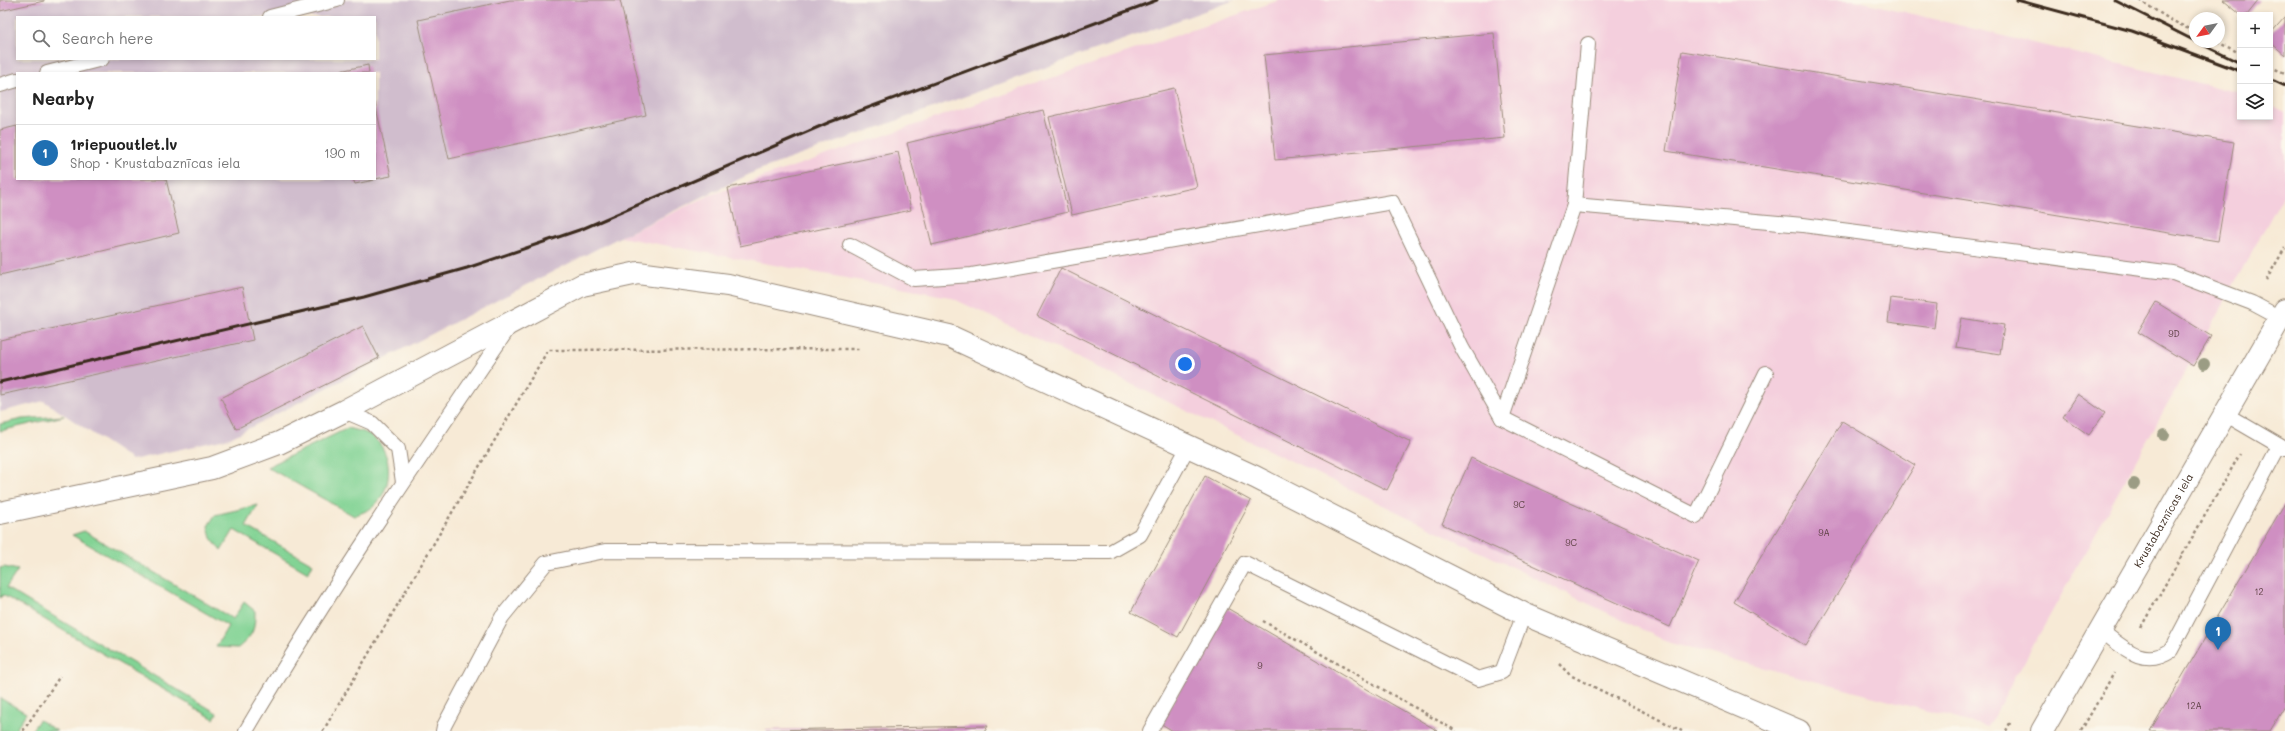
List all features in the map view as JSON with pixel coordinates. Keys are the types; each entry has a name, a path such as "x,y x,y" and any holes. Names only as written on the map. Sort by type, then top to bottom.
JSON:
{"street":[{"path":"0,513 212,468 279,443 344,411 582,285 638,273 728,284 949,336 1255,477 1524,614 1799,731"},
{"name":"Krustabaznīcas iela","path":"2042,731 2283,314"}],"lane":[{"path":"274,16 337,0"},
{"path":"1502,418 1574,205 1588,44"},
{"path":"50,72 98,60"},
{"path":"0,85 16,80"},
{"path":"850,245 914,279 972,275 1392,202 1462,348 1502,418 1696,516 1766,372"},
{"path":"1574,205 1803,225 2173,273 2283,314"},
{"path":"246,731 307,631 403,482 512,323"},
{"path":"344,411 372,423 398,449 403,482"},
{"path":"2100,630 2127,651 2144,658 2160,657 2171,650 2282,448 2225,414"},
{"path":"443,731 444,726 502,617 546,563 605,551 1110,552 1140,536 1188,447"},
{"path":"1150,731 1245,563 1478,679 1502,672 1524,614"}],"path":[{"path":"2139,0 2171,20 2189,29"},
{"path":"2225,46 2237,52"},
{"path":"2273,68 2285,73"},
{"path":"323,731 548,350 867,349"},
{"path":"2081,731 2254,432"},
{"path":"1263,621 1456,731"},
{"path":"1559,663 1570,675 1682,731"},
{"path":"23,731 60,676"}],"shaded area":[{"path":"0,0 1235,0 756,171 620,237 230,438 132,460 44,401 0,412"},
{"path":"1280,0 1855,0 2237,92 2237,120 2273,120 2273,107 2285,113 2285,192 1988,727 1670,643 950,297 620,237 713,194"}],"green space":[{"path":"64,416 0,431 0,424 22,419"},
{"path":"348,428 364,432 375,439 382,447 386,457 388,478 386,488 381,498 372,508 367,511 354,516 267,467"},
{"path":"258,505 246,526 313,564 308,573 234,530 221,551 211,538 208,526 215,515"},
{"path":"84,531 233,619 244,602 255,611 254,628 250,636 238,648 216,647 228,626 72,535"},
{"path":"4,567 18,570 6,588 217,713 214,719 3,595 0,598 0,568"},
{"path":"0,698 26,713 15,731 0,731"},
{"path":"39,720 57,731 31,731"}],"building":[{"path":"0,0 44,0 44,1 0,11"},
{"path":"510,0 620,0 646,115 449,159 418,20"},
{"path":"2223,0 2259,0 2249,12 2237,12"},
{"path":"2285,17 2285,55 2273,45 2273,31"},
{"path":"1494,33 1505,138 1275,160 1264,55"},
{"path":"1682,51 2234,142 2218,241 1666,151"},
{"path":"368,65 369,72 335,72"},
{"path":"1174,88 1197,187 1072,215 1049,117"},
{"path":"376,108 391,176 376,179"},
{"path":"1043,110 1068,212 932,245 907,143"},
{"path":"16,126 16,180 166,180 179,233 0,275 0,130"},
{"path":"898,152 911,210 740,246 728,188"},
{"path":"353,180 374,180 355,184"},
{"path":"1061,268 1411,442 1387,490 1037,316"},
{"path":"242,287 253,340 0,395 0,340"},
{"path":"1891,298 1937,304 1934,328 1888,322"},
{"path":"2156,302 2211,336 2193,366 2138,332"},
{"path":"1961,318 2004,325 2000,354 1956,347"},
{"path":"363,326 379,358 236,429 221,398"},
{"path":"2078,394 2105,413 2089,435 2063,417"},
{"path":"1842,421 1915,465 1806,646 1734,602"},
{"path":"1471,458 1699,561 1670,627 1442,524"},
{"path":"1205,476 1251,501 1178,637 1131,612"},
{"path":"2285,503 2285,706 2270,731 2150,731"},
{"path":"1227,608 1438,731 1173,731 1160,723"},
{"path":"988,726 985,731 766,731 766,730"}],"railway":[{"path":"0,382 364,297 467,268 582,229 830,122 1157,0"},
{"path":"2017,0 2132,31 2237,70"},
{"path":"2114,0 2189,38"},
{"path":"2209,48 2237,62"},
{"path":"2273,80 2285,86"}],"place":[{"name":"1riepuoutlet.lv","path":"2218,650"}]}
